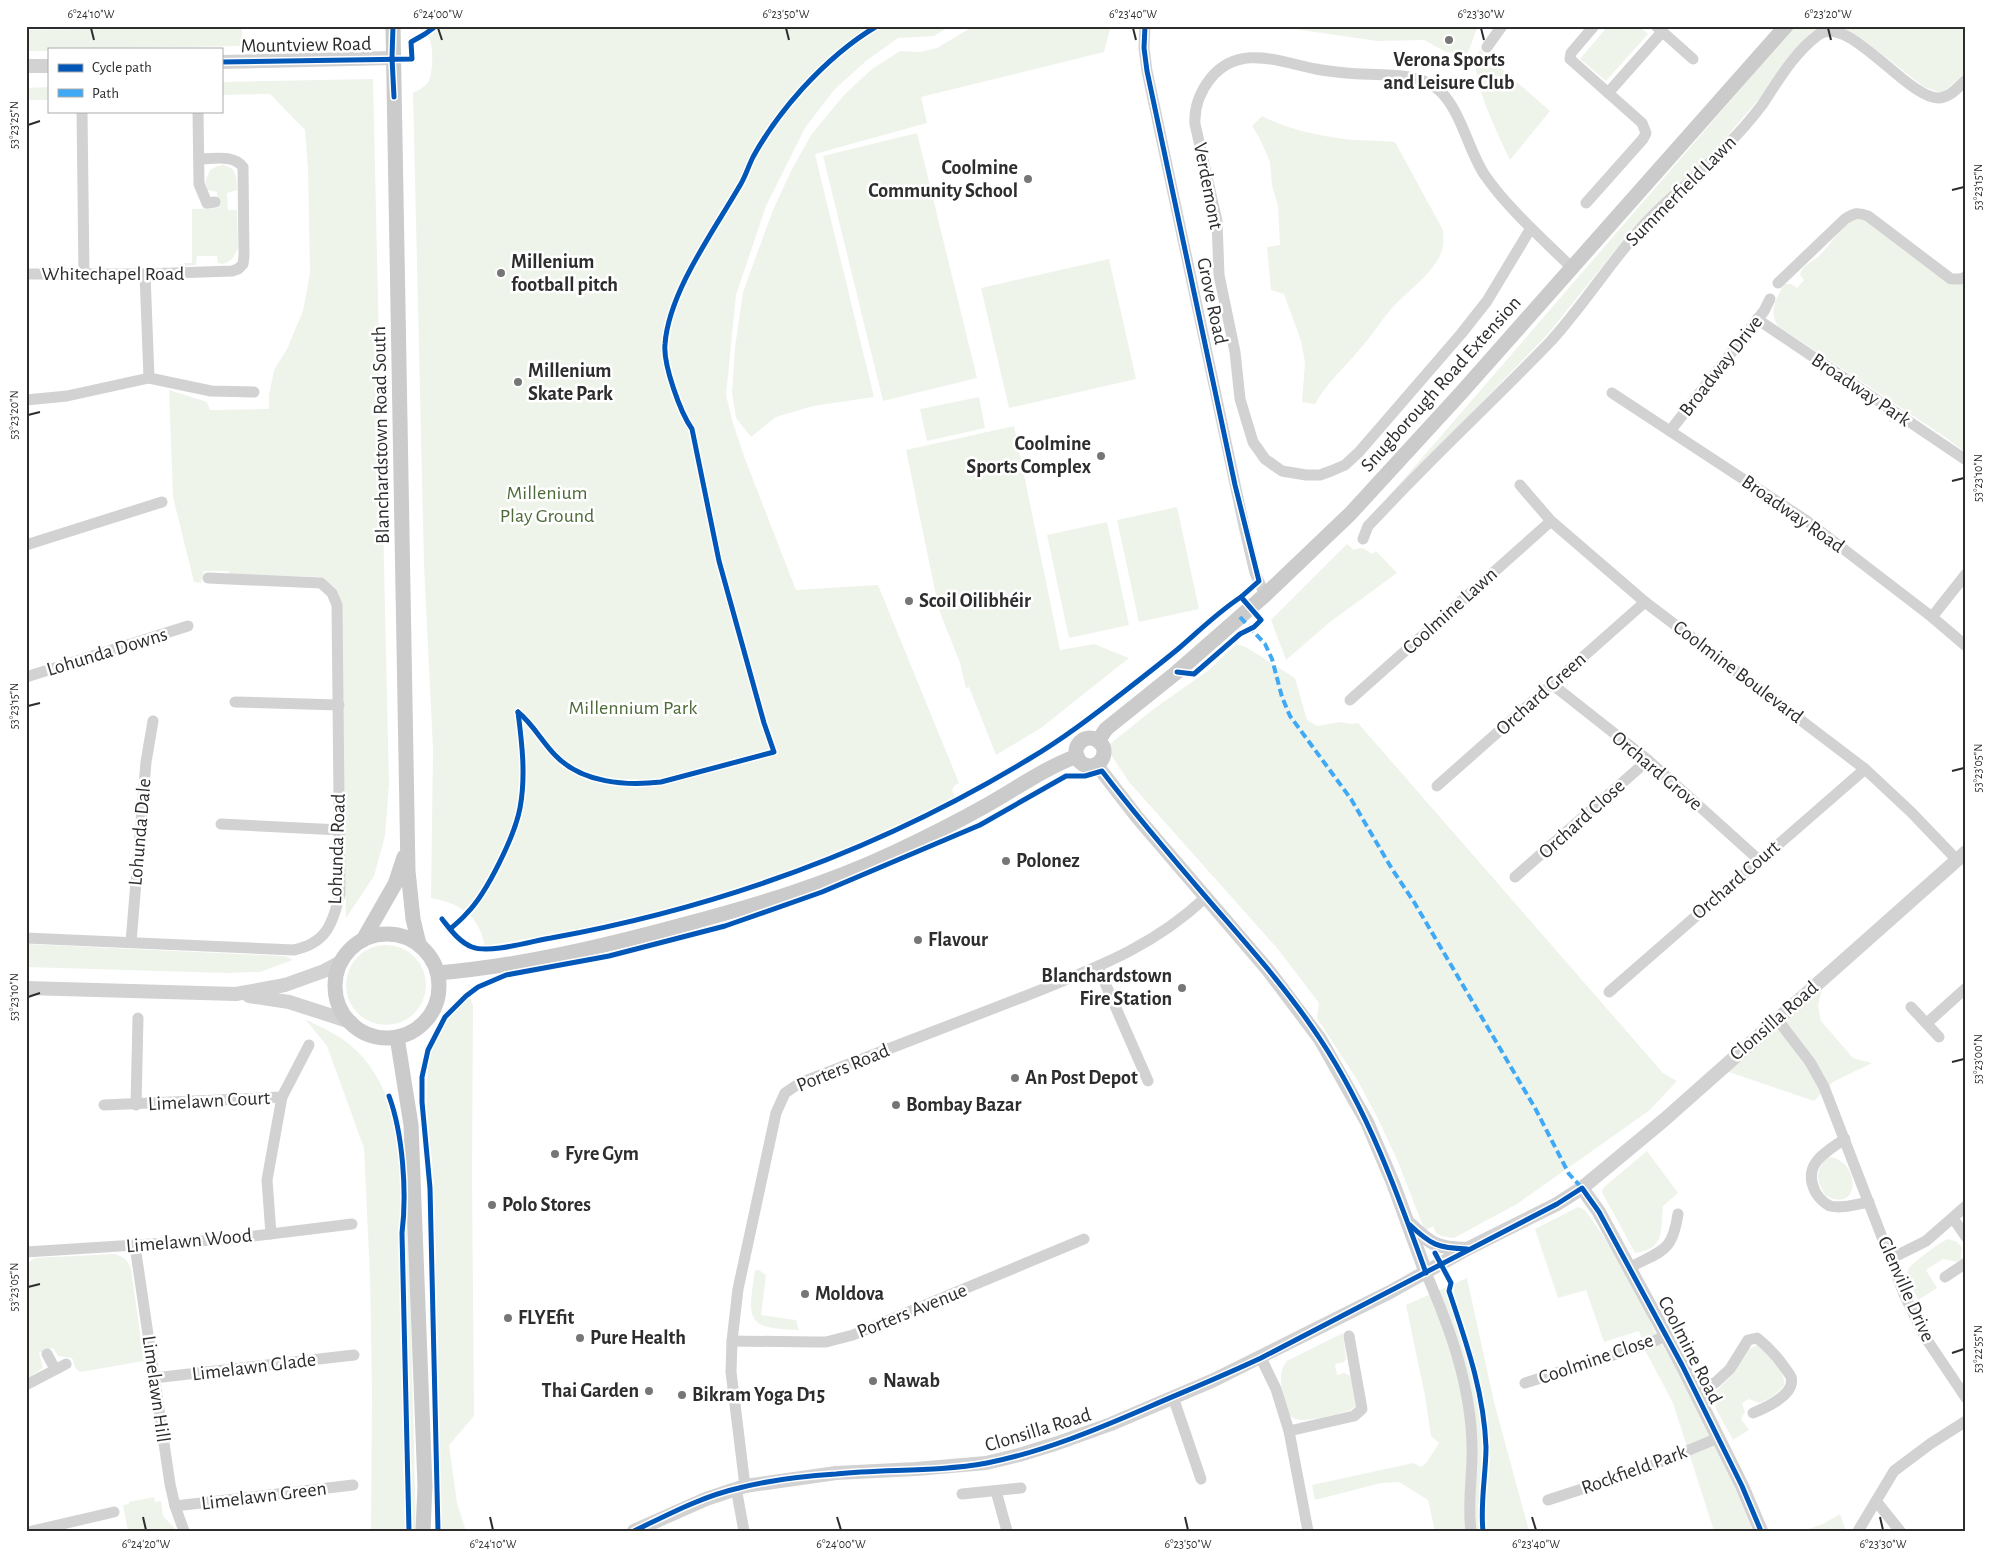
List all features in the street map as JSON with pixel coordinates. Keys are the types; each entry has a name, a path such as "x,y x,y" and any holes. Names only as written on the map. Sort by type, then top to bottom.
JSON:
{"main road":[{"name":"Blanchardstown Road South","path":"393,26 392,58 395,107 408,879 419,944"},
{"name":"Snugborough Road Extension","path":"1098,741 1106,729 1177,672 1265,595 1350,514 1461,393 1786,26"},
{"path":"1092,738 1103,747 1101,760 1096,764 1090,766 1083,764 1077,756 1076,748 1084,739 1092,738"},
{"path":"438,973 489,966 631,939 724,914 811,887 885,857 941,830 1056,765 1077,756"},
{"name":"Blanchardstown Road South","path":"363,940 395,884 408,844"},
{"path":"392,934 406,937 419,944 429,954 438,973 438,997 433,1011 424,1023 412,1032 397,1037 380,1037 364,1032 351,1022 341,1009 336,993 336,977 341,962 350,949 363,940 378,935 392,934"},
{"path":"397,1037 411,1125 427,1531"},
{"path":"423,1531 425,1515"}],"street":[{"name":"Grove Road","path":"1144,26 1147,71 1244,526 1255,573 1265,595"},
{"path":"1487,47 1502,26"},
{"path":"1586,204 1643,139 1646,133 1642,123 1570,58 1571,53 1594,26"},
{"path":"1608,93 1659,29 1693,59"},
{"name":"Summerfield Lawn","path":"1363,539 1368,526 1400,492 1564,327 1643,226 1658,209 1699,174 1736,136 1798,55 1820,34 1830,31 1863,46 1898,76 1932,97 1945,97 1953,93 1966,80"},
{"name":"Mountview Road","path":"222,62 392,58"},
{"name":"Verdemont","path":"1531,228 1482,308 1451,347 1359,452 1344,464 1320,475 1282,471 1265,459 1256,446 1240,399 1235,352 1219,275 1217,222 1195,124 1196,108 1202,90 1215,74 1231,62 1246,58 1272,58 1323,70 1424,80 1436,87 1447,99 1484,173 1531,228 1572,268"},
{"path":"26,66 48,66"},
{"path":"82,112 84,275"},
{"path":"198,112 199,184 207,202 215,202"},
{"name":"Whitechapel Road","path":"26,274 200,273 238,269 243,264 244,256 243,167 237,160 231,158 199,159"},
{"path":"1778,283 1844,219 1858,213 1868,216 1951,279 1960,280 1966,277"},
{"path":"145,274 149,378"},
{"name":"Broadway Drive","path":"1670,431 1757,319 1770,299"},
{"name":"Broadway Park","path":"1757,319 1966,460"},
{"path":"26,400 67,396 149,378 210,391 254,392"},
{"name":"Broadway Road","path":"1612,393 1807,521 1932,617 1966,646"},
{"name":"Coolmine Boulevard","path":"1520,485 1551,521 1645,602 1865,769 1961,856"},
{"path":"26,545 162,502"},
{"name":"Coolmine Lawn","path":"1350,700 1551,521"},
{"path":"1932,617 1966,574"},
{"name":"Lohunda Road","path":"26,938 294,950 308,947 322,938 334,919 340,894 337,605 332,592 322,583 208,578"},
{"name":"Orchard Green","path":"1437,786 1645,602"},
{"name":"Lohunda Downs","path":"26,677 188,626"},
{"name":"Orchard Grove","path":"1553,684 1648,760 1759,860"},
{"path":"235,702 339,705"},
{"name":"Lohunda Dale","path":"131,942 146,762 153,721"},
{"name":"Orchard Close","path":"1515,877 1648,760"},
{"path":"1096,764 1137,817 1282,987 1335,1063 1368,1122 1408,1222 1452,1341 1466,1389 1472,1447 1471,1531"},
{"name":"Orchard Court","path":"1609,992 1865,769"},
{"path":"221,824 340,830"},
{"name":"Clonsilla Road","path":"634,1531 706,1499 740,1487 836,1474 986,1463 1020,1455 1111,1424 1261,1358 1426,1273 1467,1249 1557,1204 1582,1188 1664,1120 1961,856"},
{"name":"Porters Road","path":"744,1531 732,1381 732,1341 738,1289 754,1214 776,1113 785,1093 800,1083 968,1019 1098,967 1135,950 1157,936 1206,898"},
{"path":"236,994 285,985 324,971 341,962"},
{"path":"1098,967 1148,1081"},
{"path":"26,988 236,994 289,1002 351,1022"},
{"path":"1927,1024 1966,988"},
{"path":"1912,1007 1939,1037"},
{"name":"Limelawn Court","path":"136,1105 138,1018"},
{"name":"Glenville Drive","path":"1778,1019 1817,1074 1831,1102 1904,1294 1925,1337 1966,1398"},
{"name":"Limelawn Court","path":"271,1234 268,1180 282,1097 309,1045"},
{"name":"Limelawn Court","path":"104,1105 282,1097"},
{"path":"1845,1139 1826,1151 1814,1166 1811,1180 1814,1189 1820,1198 1831,1206 1839,1207 1869,1202"},
{"name":"Coolmine Road","path":"1582,1188 1599,1212 1631,1267 1697,1394 1742,1486 1761,1531"},
{"path":"1890,1259 1926,1241 1966,1206"},
{"path":"1631,1267 1658,1254 1667,1247 1676,1230 1678,1214"},
{"path":"1953,1218 1966,1236"},
{"path":"1408,1222 1423,1237 1437,1246 1467,1249"},
{"name":"Limelawn Wood","path":"26,1252 135,1246 271,1234 352,1224"},
{"name":"Porters Avenue","path":"732,1341 810,1343 826,1342 852,1335 1084,1239"},
{"name":"Limelawn Hill","path":"135,1246 175,1506 184,1531"},
{"path":"1945,1277 1966,1263"},
{"name":"Coolmine Close","path":"1525,1383 1642,1346 1666,1335"},
{"path":"1289,1431 1354,1416 1362,1410 1349,1336"},
{"path":"1697,1394 1716,1382 1730,1369 1748,1340 1757,1338 1768,1346 1779,1359 1790,1376 1791,1383 1785,1394 1765,1408 1753,1413"},
{"path":"47,1354 55,1369"},
{"name":"Limelawn Glade","path":"154,1378 354,1355"},
{"path":"1261,1358 1276,1389 1289,1431 1308,1531"},
{"path":"26,1385 66,1364"},
{"path":"1173,1397 1202,1478"},
{"path":"1858,1531 1887,1480 1900,1466 1966,1421"},
{"name":"Rockfield Park","path":"1548,1500 1640,1470 1718,1438"},
{"name":"Limelawn Green","path":"175,1506 353,1486"},
{"path":"962,1494 1021,1488"},
{"path":"996,1491 1007,1531"},
{"path":"1876,1500 1900,1531"},
{"path":"32,1531 114,1512"}],"green space":[{"name":"Millennium Park","path":"414,26 950,26 934,36 898,38 866,61 834,90 805,128 766,206 736,295 726,395 745,459 796,590 878,585 959,783 952,790 955,797 922,815 853,846 758,882 615,924 485,946 478,926 467,912 442,900 431,898 433,749 424,565 413,93 424,87 429,81 432,69 432,54 431,42 428,36"},
{"path":"974,26 1111,26 1104,52 921,97 927,123 815,154 874,397 813,406 776,417 751,437 736,418 732,392 735,347 743,292 773,210 791,171 811,135 844,95 872,69 900,51 920,52 937,48"},
{"name":"Verona Sports and Leisure Club","path":"1274,26 1478,26 1467,55 1446,52 1424,40 1377,41"},
{"path":"1608,26 1639,26 1648,34 1606,81 1580,59"},
{"path":"1795,26 1823,26 1810,34 1787,58 1759,99 1721,143 1681,185 1650,211 1629,233 1548,334 1371,517"},
{"path":"1837,26 1966,26 1966,72 1945,91 1939,92 1924,87 1864,40"},
{"path":"242,27 242,46 48,48 48,51 26,51 26,30"},
{"path":"1480,50 1550,111 1510,160 1485,104 1480,87 1476,72 1476,59"},
{"path":"373,79 389,784 385,836 374,876 346,918 338,592 328,582 319,577 230,574 228,571 204,571 201,583 194,582 173,497 169,390 207,402 210,410 269,409 269,395 274,370 287,349 303,311 310,273 308,169 305,130 270,94 222,95 222,82"},
{"path":"48,87 48,100 26,100 26,88"},
{"path":"1262,116 1292,128 1323,136 1350,140 1395,142 1443,230 1443,246 1440,255 1429,272 1392,308 1315,404 1302,402 1305,362 1301,341 1284,294 1271,290 1267,247 1280,245 1278,206 1272,185 1270,162 1252,126"},
{"path":"917,133 977,378 883,401 823,156"},
{"path":"224,165 234,171 236,177 237,190 227,193 228,210 237,210 238,248 236,254 223,264 218,263 217,256 197,256 196,265 185,266 184,263 192,263 192,209 218,208 217,192 207,190 205,182 210,170"},
{"path":"1858,217 1870,223 1950,285 1966,283 1966,453 1945,437 1778,326 1775,321 1775,305 1784,284 1791,284 1797,288 1804,280 1800,275 1802,269 1819,256 1847,225"},
{"path":"1109,259 1136,379 1009,408 981,288"},
{"path":"979,397 985,428 927,441 920,409"},
{"path":"1014,426 1060,650 1094,644 1129,658 1041,728 996,755 969,687 966,688 960,663 939,610 906,450"},
{"path":"1177,507 1199,609 1139,622 1117,520"},
{"path":"1107,522 1129,625 1069,638 1047,535"},
{"path":"1347,544 1354,550 1363,548 1372,554 1376,551 1397,573 1330,622 1286,660 1271,620"},
{"path":"1236,644 1246,647 1295,678 1307,720 1317,726 1340,722 1358,723 1663,1073 1677,1081 1650,1110 1517,1204 1454,1238 1441,1236 1436,1233 1433,1226 1425,1231 1398,1162 1378,1119 1359,1083 1317,1018 1319,1003 1277,948 1129,782 1106,747 1155,708 1209,670"},
{"path":"26,944 285,956 293,960 260,972 227,973 26,967"},
{"path":"386,945 401,948 414,957 423,970 426,985 423,1000 414,1013 401,1022 386,1025 371,1022 358,1013 349,1000 346,985 349,970 358,957 371,948"},
{"path":"1822,990 1818,1005 1821,1021 1853,1058 1872,1063 1833,1082 1814,1101 1726,1071"},
{"path":"470,997 473,1006 474,1416 449,1445 457,1503 466,1531 441,1531 434,1193 427,1090 430,1056 436,1039 451,1017"},
{"path":"305,1019 340,1038 356,1050 365,1060 380,1083 391,1109 394,1122 401,1177 408,1200 416,1531 371,1531 372,1392 370,1277 364,1148 327,1046"},
{"path":"1647,1151 1678,1193 1663,1206 1661,1231 1657,1243 1645,1251 1635,1253 1602,1192 1603,1188"},
{"path":"1832,1157 1842,1162 1849,1170 1852,1178 1853,1187 1850,1194 1844,1199 1836,1199 1825,1195 1818,1180 1818,1172 1822,1163 1826,1158"},
{"path":"1578,1207 1585,1210 1614,1252 1639,1296 1659,1340 1676,1364 1739,1497 1753,1531 1714,1531 1673,1403 1645,1350 1639,1331 1604,1342 1586,1290 1558,1298 1535,1229"},
{"path":"1948,1239 1957,1242 1962,1247 1961,1257 1963,1259 1957,1262 1943,1259 1926,1270 1937,1288 1918,1300 1909,1281 1908,1270 1926,1253"},
{"path":"114,1254 125,1259 131,1269 144,1361 80,1372 76,1369 72,1358 58,1356 53,1348 39,1353 43,1368 26,1379 27,1264 34,1258"},
{"path":"755,1270 759,1270 766,1275 761,1315 796,1320 799,1330 768,1327 759,1323 754,1318 751,1310 751,1300"},
{"path":"1467,1278 1494,1402 1529,1531 1435,1531 1428,1500 1399,1482 1381,1483 1315,1500 1312,1485 1413,1463 1421,1467 1427,1462 1439,1443 1431,1436 1425,1396 1406,1305"},
{"path":"1343,1333 1346,1359 1344,1362 1335,1364 1337,1375 1344,1373 1351,1376 1357,1403 1355,1407 1349,1411 1327,1417 1309,1420 1295,1419 1290,1416 1283,1395 1281,1373 1283,1367 1287,1361"},
{"path":"1757,1345 1771,1358 1779,1369 1784,1380 1784,1386 1773,1396 1762,1402 1759,1403 1749,1399 1742,1403 1745,1412 1741,1419 1749,1430 1733,1440 1716,1409 1713,1394 1735,1372 1747,1350"},
{"path":"154,1497 155,1502 161,1501 163,1516 177,1531 128,1531 123,1505"},
{"path":"1840,1514 1846,1531 1803,1531 1823,1524"}],"marked path":[{"path":"1240,617 1265,644 1272,659 1282,697 1290,716 1351,799 1535,1108 1569,1174 1582,1188"}],"cycle path":[{"path":"393,26 394,97"},
{"path":"222,62 412,59 411,42 436,26"},
{"path":"518,712 551,751 567,765 578,772 605,781 619,783 661,782 774,752 764,723 719,561 692,429 682,411 673,388 665,353 665,344 668,324 683,283 741,184 763,140 810,80 847,47 877,26"},
{"path":"1145,26 1144,48 1147,71 1235,485 1259,581 1241,597 1261,620 1254,627 1240,634 1194,674 1177,672"},
{"path":"442,919 459,939 472,947 489,949 511,946 677,910 798,871 858,847 916,821 973,791 1054,743 1090,718 1178,649 1216,615 1241,597"},
{"path":"450,929 475,904 483,892 506,848 517,819 522,796 523,772 518,712"},
{"path":"438,1531 430,1188 422,1102 422,1077 428,1050 445,1017 478,987 506,975 609,956 725,926 822,892 980,825 1066,776 1085,776 1102,771 1295,1003 1337,1066 1367,1123 1404,1212 1426,1273"},
{"path":"389,1096 398,1128 404,1182 402,1233 409,1531"},
{"path":"634,1531 699,1501 726,1491 751,1485 855,1472 968,1466 1029,1453 1070,1439 1131,1415 1261,1358 1557,1204 1582,1188 1599,1212 1682,1365 1742,1486 1761,1531"},
{"path":"1410,1225 1436,1244 1449,1248 1467,1249"},
{"path":"1435,1253 1451,1283 1449,1291 1462,1329 1482,1407 1486,1447 1482,1510 1483,1531"}],"place":[{"name":"Verona Sports and Leisure Club","path":"1449,40"},
{"name":"Coolmine Community School","path":"1028,179"},
{"name":"Millenium football pitch","path":"501,273"},
{"name":"Millenium Skate Park","path":"518,382"},
{"name":"Coolmine Sports Complex","path":"1101,456"},
{"name":"Scoil Oilibhéir","path":"909,601"},
{"name":"Polonez","path":"1006,861"},
{"name":"Flavour","path":"918,940"},
{"name":"Blanchardstown Fire Station","path":"1182,988"},
{"name":"An Post Depot","path":"1015,1078"},
{"name":"Bombay Bazar","path":"896,1105"},
{"name":"Fyre Gym","path":"555,1154"},
{"name":"Polo Stores","path":"492,1205"},
{"name":"Moldova","path":"805,1294"},
{"name":"FLYEfit","path":"508,1318"},
{"name":"Pure Health","path":"580,1338"},
{"name":"Nawab","path":"873,1381"},
{"name":"Thai Garden","path":"649,1391"},
{"name":"Bikram Yoga D15","path":"682,1395"}],"park label":[{"name":"Millenium Play Ground","path":"547,504"}]}
